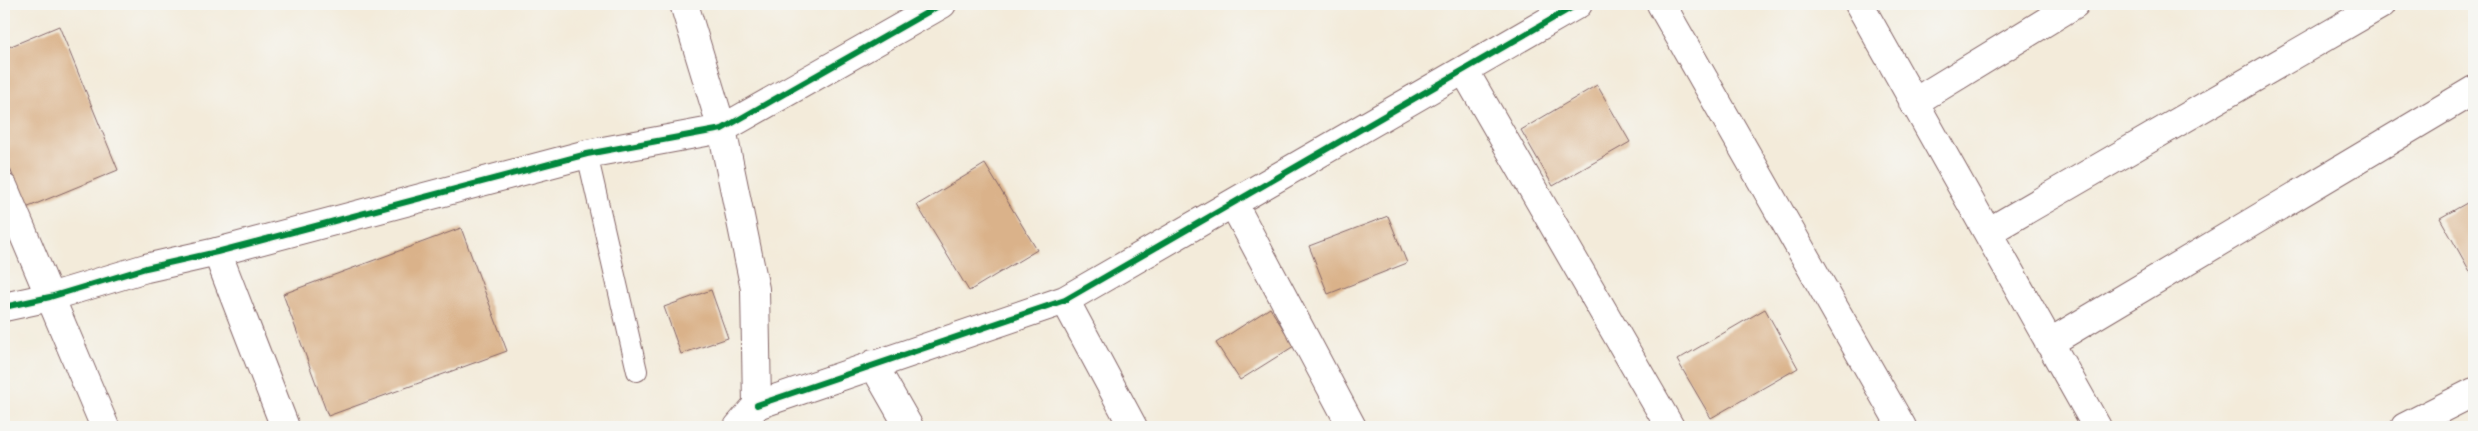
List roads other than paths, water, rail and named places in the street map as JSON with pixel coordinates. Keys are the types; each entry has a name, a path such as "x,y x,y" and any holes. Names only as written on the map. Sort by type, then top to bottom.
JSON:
{"street":[{"path":"684,4 722,128 755,289 757,405"},
{"path":"4,307 50,296 146,268 217,252 587,154 722,128 942,4"},
{"path":"738,427 757,405 1065,300 1578,4"},
{"path":"1661,4 1902,427"},
{"path":"1859,4 2097,427"},
{"path":"1913,103 2075,4"},
{"path":"1988,232 2382,4"},
{"path":"1464,70 1670,427"},
{"path":"2049,342 2474,90"},
{"path":"4,188 105,427"},
{"path":"1233,203 1352,427"},
{"path":"217,252 285,427"},
{"path":"1065,300 1133,427"},
{"path":"874,364 909,427"},
{"path":"2405,427 2474,392"}],"lane":[{"path":"587,154 637,372"}]}
